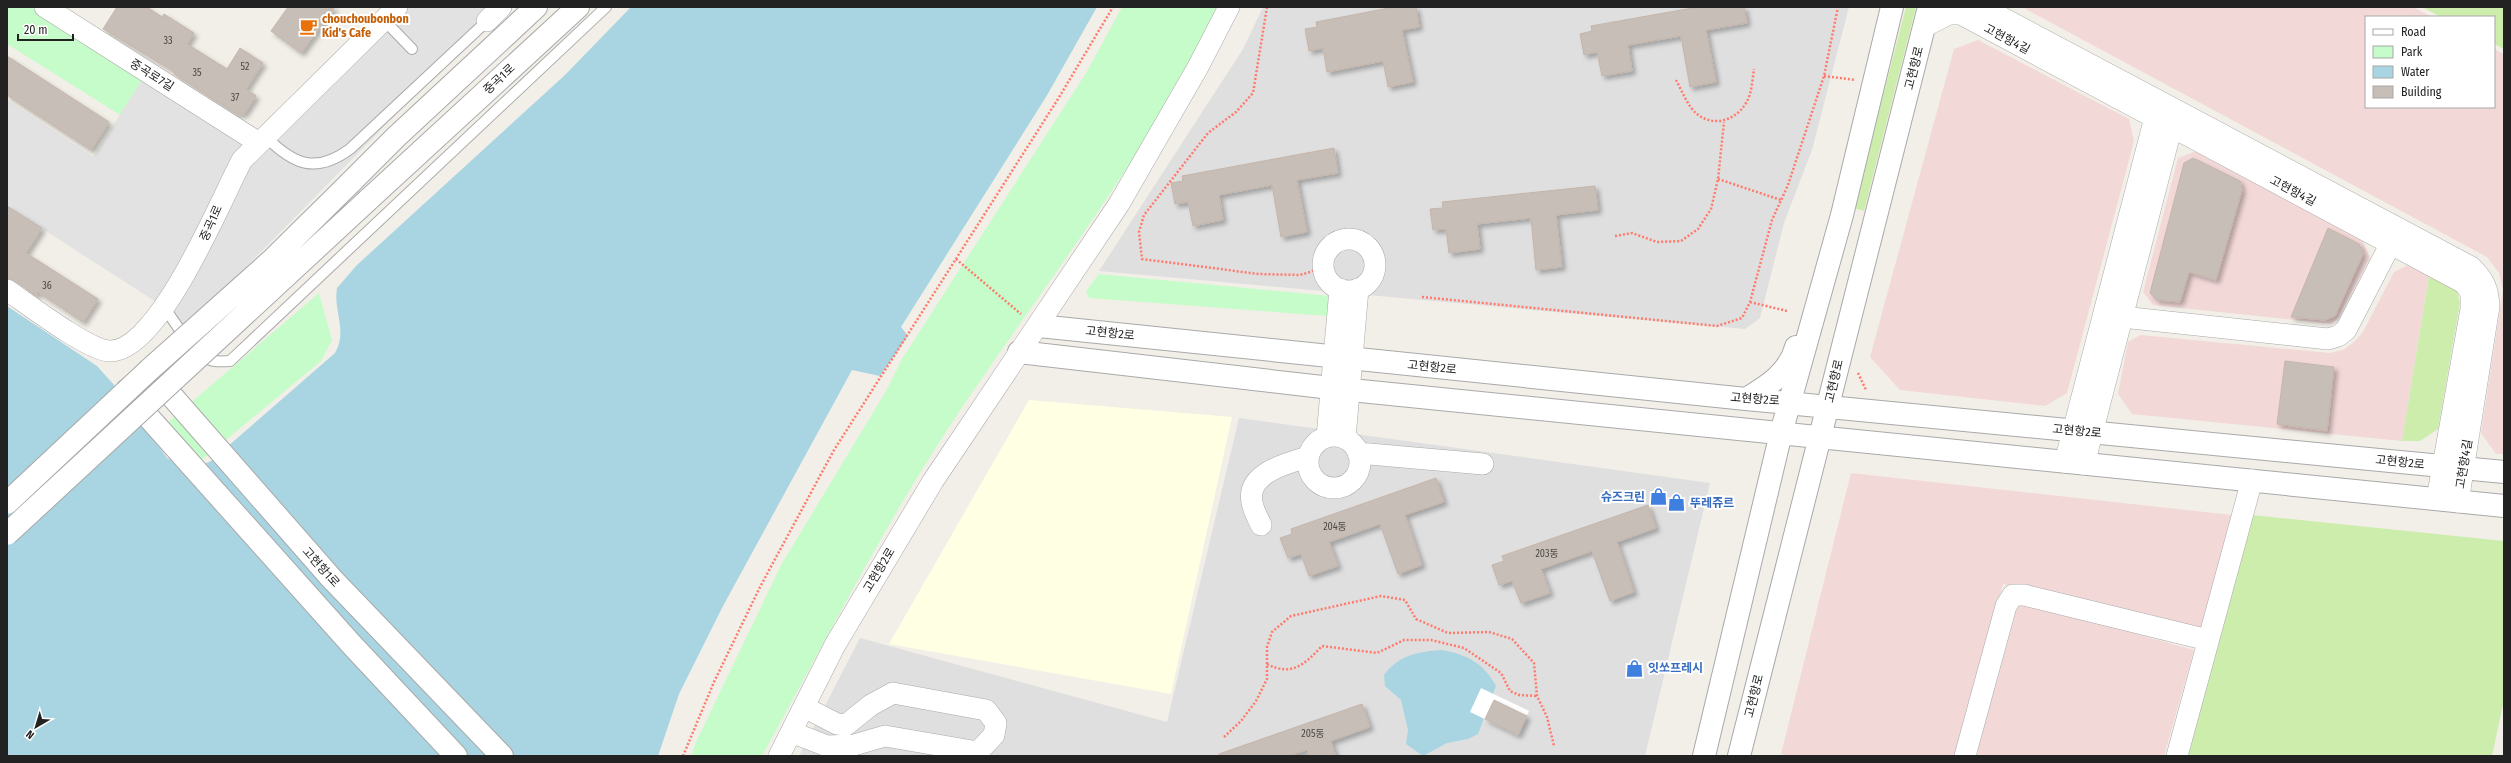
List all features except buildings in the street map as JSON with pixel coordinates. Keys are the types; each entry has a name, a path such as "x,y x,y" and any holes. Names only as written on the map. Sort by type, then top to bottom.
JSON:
{"street":[{"name":"중곡로7길","path":"45,7 263,140"},
{"path":"7,503 127,390 271,261 396,136 536,7"},
{"path":"1032,322 1123,197 1198,67 1229,7"},
{"path":"1704,756 1781,434 1806,350 1842,215 1892,7"},
{"name":"고현항4길","path":"1982,7 2165,114 2464,283 2471,293 2471,309 2453,467 2458,502"},
{"name":"중곡1로","path":"7,534 142,410 163,388 368,200 565,11"},
{"name":"중곡1로","path":"7,290 86,342 109,351 127,346 164,307 187,273 211,227 225,191 242,160 390,13"},
{"name":"고현항4길","path":"1927,16 1961,14 2471,267 2483,279 2488,290 2489,306 2453,467 2437,500"},
{"name":"고현항로","path":"1739,756 1927,16"},
{"path":"2083,432 2122,317 2165,114"},
{"path":"2075,463 2165,114"},
{"path":"1746,399 1767,386 1784,372 1793,359 1824,239 1842,215"},
{"path":"1346,239 1362,242 1374,256 1375,264 1369,281 1349,289 1330,283 1323,268 1326,252 1338,241 1346,239"},
{"path":"2122,317 2328,339 2338,336 2346,330 2391,243"},
{"path":"1349,289 1340,389 1343,443 1359,471 1354,479 1339,488 1322,486 1315,480 1308,466 1308,457 1316,443 1343,443 1483,464"},
{"name":"고현항2로","path":"779,756 835,645 932,481 1019,352 1032,322 1343,358 1746,399 1790,402 2083,432 2504,472"},
{"path":"1019,352 1340,389 2504,506"},
{"name":"고현항1로","path":"149,370 163,388 332,579 502,756"},
{"path":"127,390 142,410 352,645 456,756"},
{"path":"1261,525 1251,501 1255,483 1270,470 1308,457"},
{"path":"2178,756 2252,480"},
{"path":"1965,756 2006,606 2013,595 2024,595 2208,640"},
{"path":"791,732 827,746 854,745 884,736 978,752 994,735 996,723 986,710 893,693 871,705 846,725 837,724 804,707"}],"lane":[{"path":"164,307 181,333 206,359 216,362 230,361 606,7"},
{"path":"390,13 412,49"},
{"path":"263,140 293,160 308,164 336,160 350,149 494,14"}],"path":[{"path":"683,756 714,682 760,587 834,450 956,259 1113,7"},
{"path":"1267,7 1253,93 1236,112 1208,133 1187,162 1160,192 1144,215 1139,232 1142,259 1259,274 1300,276 1323,268"},
{"path":"1422,297 1717,326 1742,318 1750,302 1772,220 1788,185 1824,76 1838,7"},
{"path":"1676,80 1696,114 1710,122 1724,122 1738,112 1750,95 1754,69"},
{"path":"1824,76 1855,80"},
{"path":"1615,236 1632,233 1658,242 1681,241 1698,229 1711,209 1718,180 1724,122"},
{"path":"1718,180 1781,200"},
{"path":"956,259 1032,322"},
{"path":"1750,302 1787,311"},
{"path":"1856,367 1863,386 1870,394"},
{"path":"1224,737 1241,721 1256,701 1267,679 1267,646 1272,632 1291,616 1381,596 1405,600 1416,619 1448,633 1489,632 1512,639 1534,663 1537,696 1547,718 1554,746"},
{"path":"1267,664 1278,670 1294,668 1307,662 1322,646 1377,653 1404,640 1431,640 1464,648 1501,673 1510,691 1519,695 1537,696"}],"shaded area":[{"path":"397,7 502,7 181,333 164,307 7,206 7,100 93,157 147,72 259,143"},
{"path":"1263,7 1849,7 1812,150 1784,223 1760,318 1745,329 1099,271 1243,49"},
{"path":"2022,7 2413,7 2430,16 2365,16 2365,108 2495,108 2495,50 2504,54 2504,454 2496,454 2481,433 2503,290 2499,273 2487,257"},
{"path":"1978,40 2129,119 2134,141 2067,393 2045,406 1900,390 1870,357 1954,49"},
{"path":"2196,151 2362,239 2370,258 2338,318 2332,324 2153,305 2143,292 2178,158"},
{"path":"2408,265 2429,275 2402,441 2132,414 2118,394 2128,342 2140,335 2330,353 2343,350 2354,342 2363,332 2394,272"},
{"path":"1029,400 1232,417 1171,694 889,644"},
{"path":"1239,418 1710,483 1645,756 799,756 860,638 1167,722"},
{"path":"1851,473 2232,515 2204,631 2003,584 1957,756 1789,756 1781,754"},
{"path":"2019,601 2194,650 2164,756 1976,756"}],"green space":[{"path":"7,7 45,7 147,72 120,115 7,44"},
{"path":"1122,7 1218,7 1191,61 1130,164 959,412 906,495 857,581 762,756 691,756 696,742 781,565 886,391 902,359 1086,73"},
{"path":"1906,7 1916,7 1864,211 1854,208"},
{"path":"2422,7 2504,7 2504,49 2495,44 2495,16 2439,16"},
{"path":"1099,274 1331,296 1328,316 1089,298 1086,291"},
{"path":"2429,276 2456,288 2460,303 2438,429 2420,441 2402,441"},
{"path":"319,293 332,340 321,361 197,464 168,457 153,435"},
{"path":"2252,515 2504,541 2504,700 2492,756 2188,756"}],"water":[{"path":"631,7 1097,7 1046,97 901,327 908,336 880,376 852,370 723,606 679,694 658,756 7,756 7,306 97,366 115,386 167,458 189,466 205,464 211,461 335,353 339,345 340,337 336,296 337,288 357,265 565,75"},
{"path":"1441,650 1458,654 1473,661 1486,671 1496,686 1478,734 1468,739 1447,743 1423,756 1406,744 1408,730 1401,700 1385,686 1384,675 1390,668 1402,659 1424,652"}],"pier":[{"path":"1481,688 1529,711 1518,735 1470,712"}],"place":[{"name":"chouchoubonbon Kid's Cafe","path":"309,26"},
{"name":"슈즈크린","path":"1658,497"},
{"name":"뚜레쥬르","path":"1677,503"},
{"name":"잇쏘프레시","path":"1635,668"}]}
